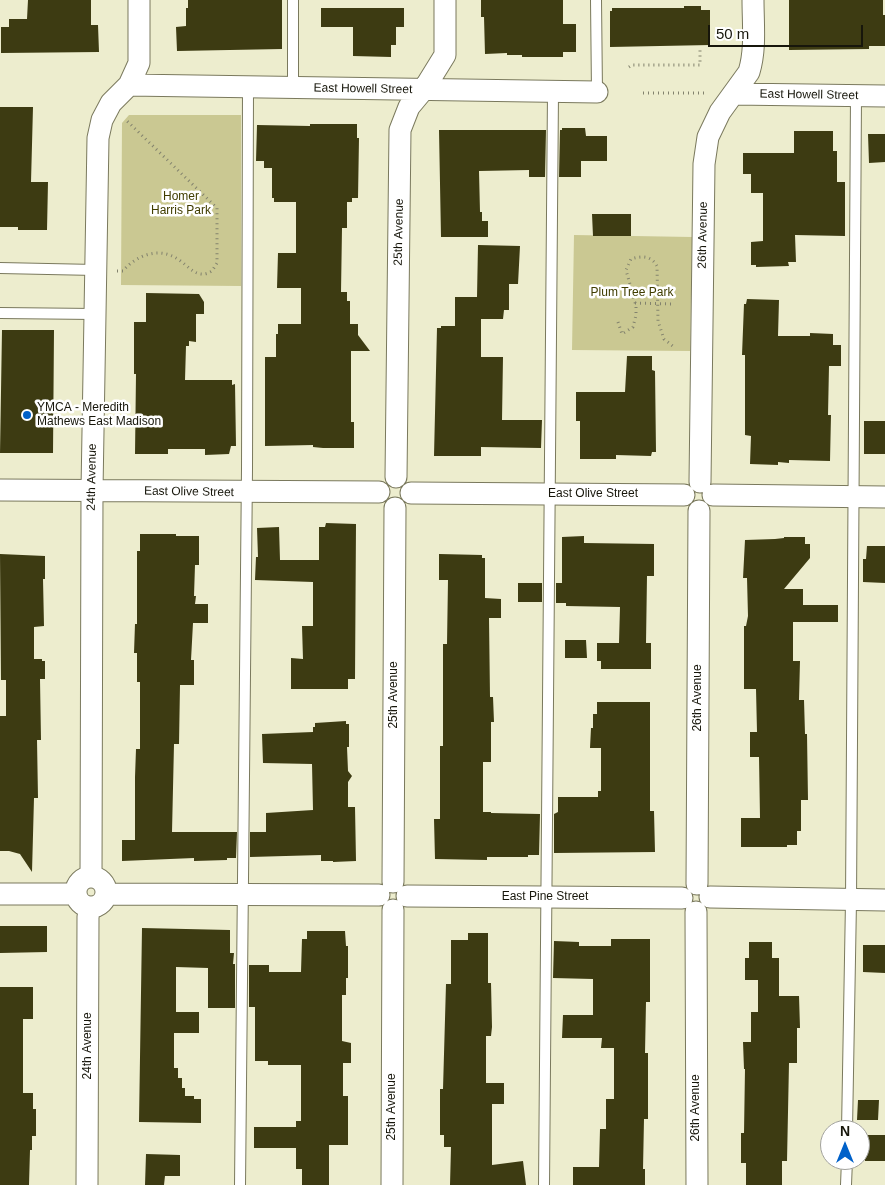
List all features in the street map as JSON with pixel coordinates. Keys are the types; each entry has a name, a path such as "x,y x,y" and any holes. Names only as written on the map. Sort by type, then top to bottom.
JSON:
{"street":[{"name":"24th Avenue","path":"87,1185 88,927 91,898 77,884 85,877 92,876 92,490 95,314 103,270 98,138 102,120 111,103 128,85 139,63 139,0"},
{"name":"25th Avenue","path":"396,477 400,130 409,107 424,89 445,55 445,0"},
{"name":"26th Avenue","path":"696,1185 699,511 710,507 712,503 699,491 704,164 708,137 720,112 749,72 753,56 753,0"},
{"name":"East Howell Street","path":"128,85 596,92"},
{"name":"East Howell Street","path":"733,94 885,96"},
{"path":"396,477 408,484 411,493 406,504 402,507 387,507 383,504 379,492 381,485 389,478 396,477"},
{"name":"East Olive Street","path":"0,490 246,493 379,492"},
{"name":"East Olive Street","path":"411,493 548,494 699,491 885,498"},
{"name":"25th Avenue","path":"392,1185 395,508"},
{"name":"East Pine Street","path":"0,894 91,898 242,895 885,900"}],"lane":[{"path":"293,0 293,88"},
{"path":"596,0 596,92"},
{"path":"240,1185 248,87"},
{"path":"544,1185 548,494 553,92"},
{"path":"847,1120 851,900 856,96"},
{"path":"0,268 103,270"},
{"path":"0,313 95,314"},
{"path":"846,1185 847,1170"}],"path":[{"path":"629,66 700,66 700,47"},
{"path":"643,93 705,93"},
{"path":"103,270 123,271 141,256 154,253 173,256 196,274 208,274 216,263 217,208 126,120"},
{"path":"618,322 622,334 633,327 636,316 635,303 626,270 630,259 640,256 647,257 654,261 657,266 658,321 664,338 674,347"},
{"path":"635,303 674,304"}],"green space":[{"name":"Homer Harris Park","path":"129,115 241,115 241,286 121,285 122,123"},
{"name":"Plum Tree Park","path":"574,235 692,237 690,351 572,350"}],"building":[{"path":"28,0 91,0 91,25 98,25 99,52 1,53 1,27 9,27 9,19 27,19"},
{"path":"188,0 282,0 282,49 177,51 176,27 186,26"},
{"path":"481,0 563,0 563,24 576,24 576,52 563,52 563,57 522,57 522,55 507,55 507,53 485,54 484,17 481,17"},
{"path":"789,0 883,0 885,46 869,46 869,49 789,50"},
{"path":"684,6 701,6 701,10 710,10 710,45 610,47 610,11 612,11 612,8 684,8"},
{"path":"321,8 404,8 404,27 396,27 396,45 391,45 391,57 353,56 353,27 321,27"},
{"path":"0,107 33,107 31,182 48,182 47,230 18,230 18,227 0,227"},
{"path":"310,124 357,124 357,138 359,138 358,198 352,198 352,202 347,202 347,228 342,228 341,292 347,292 347,301 350,301 350,324 358,324 358,335 370,351 351,351 351,422 354,422 354,448 323,448 313,447 313,445 265,446 265,357 276,357 278,324 301,324 301,288 277,288 278,253 296,253 296,202 274,202 274,198 272,198 272,168 264,168 264,161 256,161 257,125 310,126"},
{"path":"562,128 585,128 586,136 607,136 607,161 581,161 581,177 559,177 560,130"},
{"path":"439,130 546,130 545,177 529,177 529,170 479,171 480,212 482,212 482,221 488,221 488,237 441,237"},
{"path":"794,131 833,131 833,151 837,151 837,182 845,182 845,236 795,235 796,262 788,262 789,266 756,267 756,265 751,265 751,242 763,241 763,193 751,193 751,174 743,174 743,153 794,153"},
{"path":"868,134 885,134 885,162 869,163"},
{"path":"592,214 631,214 631,236 593,236"},
{"path":"478,245 520,246 518,284 509,284 509,310 504,310 503,319 481,319 481,357 503,357 502,420 542,420 541,448 481,447 481,456 434,456 437,328 441,328 441,326 455,326 455,297 477,297"},
{"path":"146,293 199,294 204,302 204,314 196,314 196,342 189,341 189,346 186,346 185,380 232,380 232,385 235,384 236,446 231,446 229,454 205,455 205,449 168,449 168,454 135,454 136,374 134,374 134,322 146,322"},
{"path":"747,299 779,300 778,336 810,336 810,333 833,334 833,345 841,345 841,366 829,366 828,415 831,415 830,461 789,460 789,463 778,462 778,465 750,464 751,436 745,435 745,355 742,355 744,304 746,304"},
{"name":"YMCA - Meredith Mathews East Madison","path":"2,330 54,330 53,453 0,453"},
{"path":"627,356 652,356 652,370 655,371 656,452 652,452 651,456 616,455 616,459 580,459 580,421 576,421 576,392 625,392"},
{"path":"864,421 885,421 885,454 864,454"},
{"path":"326,523 356,524 355,679 348,679 348,689 291,689 291,658 303,659 302,626 313,626 313,582 255,580 256,557 258,557 257,528 279,527 280,560 319,560 319,527 325,527"},
{"path":"140,534 199,536 199,565 195,565 194,596 196,596 195,604 208,604 208,623 193,623 191,660 194,660 194,685 180,685 179,744 174,744 172,832 237,832 236,858 194,861 194,858 122,861 122,840 135,840 136,749 140,749 140,682 137,682 137,653 134,653 135,624 137,624 137,551 140,551"},
{"path":"584,536 584,543 654,544 654,576 647,576 646,643 651,643 651,669 601,669 601,661 597,661 597,643 619,643 620,607 566,606 566,603 556,603 556,583 562,583 562,537"},
{"path":"805,537 805,544 810,544 810,558 784,589 803,589 803,605 838,605 838,622 793,622 793,661 800,661 799,700 804,700 805,734 807,734 808,800 801,800 801,831 797,831 797,845 787,845 787,847 741,847 741,818 760,818 759,757 750,757 750,732 757,732 756,689 744,689 744,626 746,626 748,616 747,578 743,578 745,540"},
{"path":"867,546 885,546 885,583 863,582 863,559 866,559"},
{"path":"0,554 45,556 45,579 43,579 44,626 34,627 34,659 45,661 45,679 40,679 41,740 37,740 38,798 34,798 32,872 20,854 0,851 0,716 6,716 6,680 1,680"},
{"path":"439,554 482,555 482,558 485,558 485,598 501,599 501,618 489,618 490,697 493,697 494,722 491,722 491,762 483,762 483,812 540,814 539,855 528,855 528,857 487,857 487,860 435,859 434,819 440,819 440,746 443,746 443,644 447,644 448,580 439,580"},
{"path":"518,583 542,583 542,602 518,602"},
{"path":"565,640 586,640 587,658 565,658"},
{"path":"597,702 650,702 650,811 654,811 655,852 554,853 554,814 558,812 558,797 598,797 598,791 601,791 601,748 590,748 593,714 597,714"},
{"path":"346,721 346,724 349,724 349,747 347,747 348,771 352,776 348,782 348,807 355,807 356,861 321,861 321,855 250,857 250,832 266,832 266,813 313,810 312,764 263,763 262,734 313,732 315,723"},
{"path":"0,926 47,926 47,952 0,953"},
{"path":"142,928 230,930 230,953 234,953 233,964 235,964 235,1008 208,1008 208,968 176,967 176,1012 199,1012 199,1033 174,1033 174,1068 178,1068 178,1078 182,1078 182,1088 185,1088 185,1096 194,1096 194,1099 201,1099 201,1123 139,1122"},
{"path":"307,931 345,931 346,946 348,946 346,995 342,995 342,1041 351,1043 351,1063 343,1063 343,1096 348,1096 348,1145 329,1145 329,1185 302,1185 302,1169 296,1169 296,1148 254,1148 254,1127 296,1127 296,1121 301,1121 301,1065 268,1065 268,1061 255,1061 255,1007 249,1007 249,965 269,965 269,972 301,972 302,939 307,939"},
{"path":"468,933 488,933 488,983 491,983 492,1027 491,1036 486,1036 486,1083 504,1083 504,1104 492,1104 492,1165 523,1161 526,1185 450,1185 451,1147 444,1147 444,1135 440,1135 440,1089 443,1089 446,984 451,984 451,940 468,940"},
{"path":"611,939 650,939 650,1002 646,1002 645,1053 648,1053 648,1119 644,1119 643,1169 645,1169 645,1185 573,1185 573,1167 599,1167 600,1129 606,1129 606,1099 614,1099 614,1048 601,1048 602,1038 562,1038 563,1015 593,1015 593,979 553,978 554,941 579,942 579,946 611,946"},
{"path":"749,942 772,942 772,958 779,958 779,996 799,996 800,1028 797,1028 797,1063 789,1063 787,1161 782,1161 782,1185 746,1185 746,1163 741,1163 741,1133 744,1133 745,1069 743,1042 751,1042 751,1012 758,1012 758,980 745,980 745,958 749,958"},
{"path":"863,945 885,945 885,973 863,972"},
{"path":"0,987 33,987 33,1019 23,1019 23,1093 33,1093 33,1109 36,1109 36,1136 32,1136 32,1150 30,1150 29,1185 0,1185"},
{"path":"858,1100 879,1100 878,1120 857,1120"},
{"path":"870,1135 885,1135 885,1161 870,1161"},
{"path":"146,1154 180,1155 180,1176 165,1176 164,1185 145,1185"}],"place":[{"name":"YMCA - Meredith Mathews East Madison","path":"27,415"}]}
